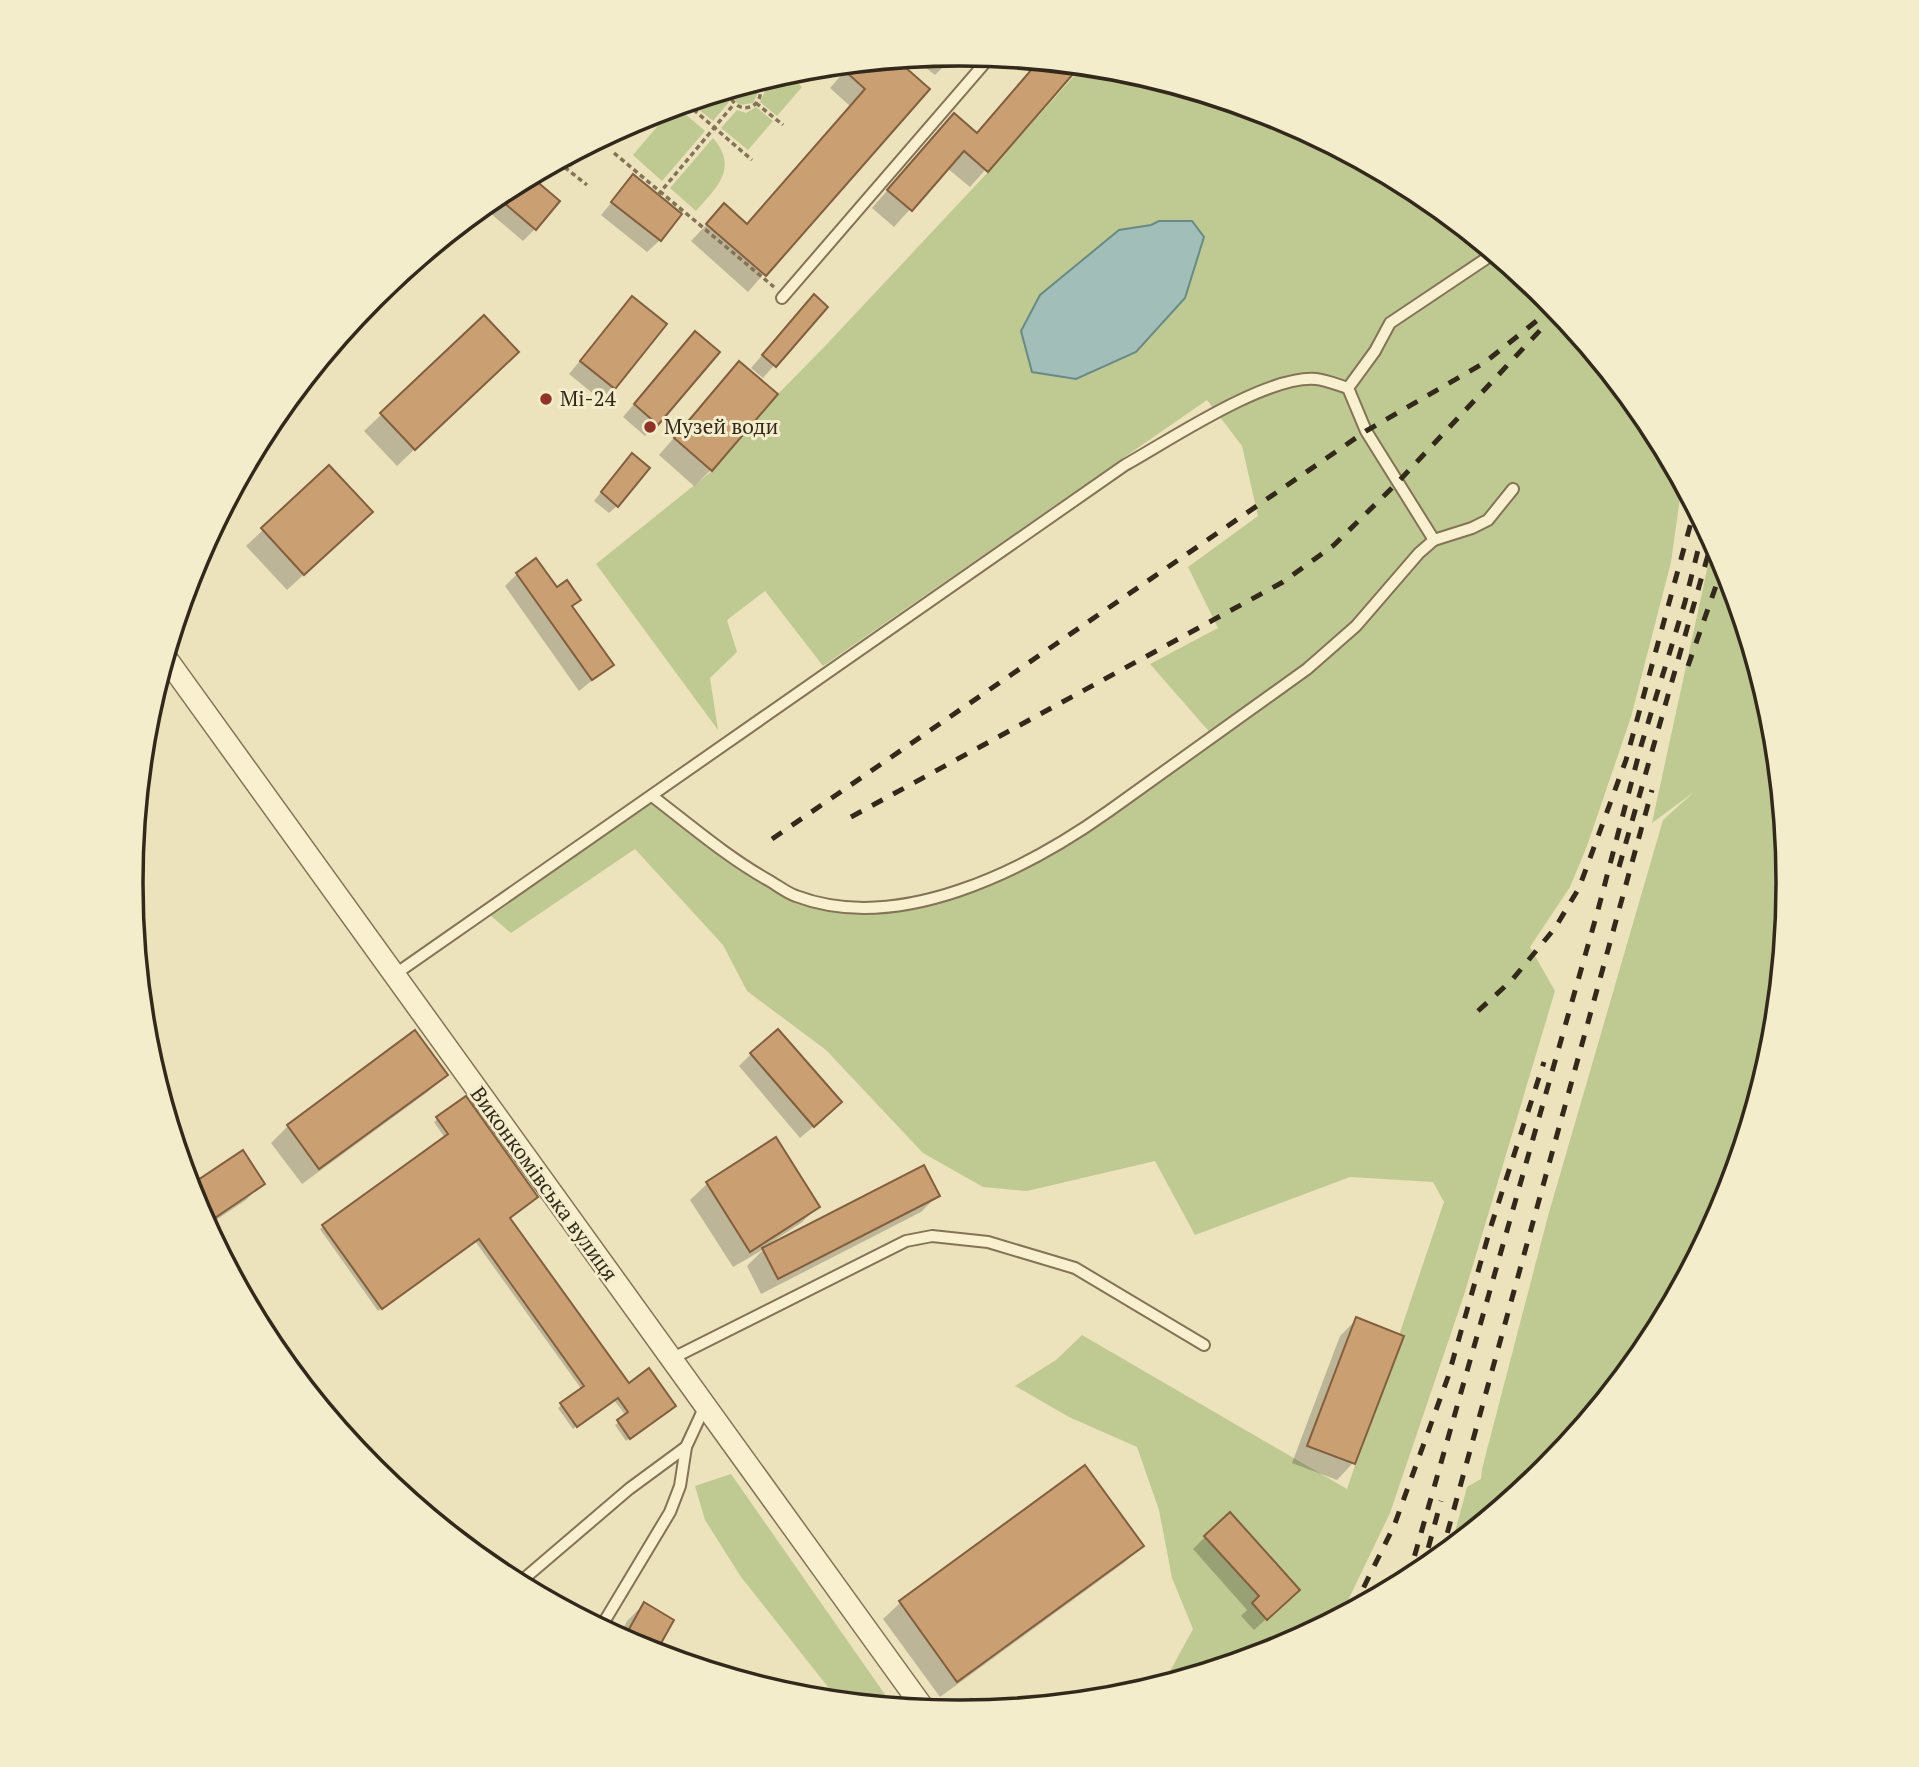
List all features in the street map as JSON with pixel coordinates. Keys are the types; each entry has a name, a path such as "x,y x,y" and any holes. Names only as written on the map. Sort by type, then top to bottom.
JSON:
{"street":[{"name":"Виконкомівська вулиця","path":"172,666 916,1699"}],"lane":[{"path":"783,296 982,67"},
{"path":"1348,387 1375,351 1390,323 1486,259"},
{"path":"394,975 1125,465 1244,397 1292,382 1316,379 1348,387"},
{"path":"1348,387 1366,431 1434,540"},
{"path":"652,796 744,867 796,896 851,909 901,906 942,896 1014,868 1082,830 1307,669 1356,626 1419,553 1434,540 1488,520 1513,489"},
{"path":"671,1359 906,1241 932,1236 988,1242 1075,1268 1204,1345"},
{"path":"606,1620 670,1512 680,1486 686,1447 705,1406"},
{"path":"528,1576 629,1489 686,1447"}],"path":[{"path":"732,99 734,104 745,108 756,103 761,91"},
{"path":"756,103 783,125"},
{"path":"659,193 734,104"},
{"path":"695,111 752,160"},
{"path":"614,153 783,296"},
{"path":"566,168 587,185"}],"green space":[{"path":"1075,75 1171,94 1272,129 1321,151 1368,176 1457,235 1537,306 1608,386 1639,430 1680,499 1671,562 1631,717 1587,846 1570,887 1530,947 1555,991 1464,1295 1390,1513 1347,1602 1272,1638 1169,1674 1193,1629 1172,1578 1159,1510 1137,1447 1069,1417 1015,1386 1056,1360 1082,1335 1347,1489 1444,1202 1433,1182 1350,1177 1195,1235 1155,1161 1027,1191 983,1187 923,1153 826,1050 747,991 723,945 635,849 511,933 490,915 603,837 652,796 744,867 834,905 891,906 979,882 1060,842 1213,736 1150,664 1218,628 1188,567 1258,516 1242,446 1207,400 823,666 765,591 727,620 737,652 710,678 718,730 596,564 712,471 778,394 989,171"},
{"path":"797,83 802,87 777,116 760,102 765,91"},
{"path":"759,92 753,103 740,105 733,100"},
{"path":"728,100 729,102 713,121 699,109"},
{"path":"756,107 773,121 748,150 721,128 737,110 746,113"},
{"path":"686,114 705,131 662,181 633,155 659,124"},
{"path":"713,138 721,149 725,168 711,194 696,211 670,188"},
{"path":"1709,560 1749,672 1770,777 1775,830 1775,937 1770,990 1749,1095 1714,1196 1692,1245 1639,1337 1608,1381 1574,1422 1498,1498 1455,1534 1467,1487 1481,1479 1548,1216 1663,820 1694,792 1652,823"},
{"path":"731,1474 887,1697 830,1690 741,1577 705,1520 695,1486"}],"water":[{"path":"1159,221 1192,221 1204,237 1185,298 1136,352 1076,379 1032,372 1021,331 1040,295 1119,230 1151,225"}],"building":[{"path":"906,68 930,89 766,276 706,224 724,203 747,224 865,89 848,74"},
{"path":"1031,70 1073,74 988,172 964,151 912,211 887,190 954,113 977,133"},
{"path":"633,174 682,214 661,241 611,202"},
{"path":"539,183 560,201 536,230 506,204"},
{"path":"814,294 828,307 776,367 762,355"},
{"path":"632,296 667,324 615,389 580,361"},
{"path":"484,315 519,352 415,450 380,413"},
{"path":"695,331 720,352 658,425 634,404"},
{"path":"739,361 778,394 712,471 674,438"},
{"path":"632,453 650,468 618,507 601,492"},
{"path":"329,465 373,512 304,575 261,528"},
{"path":"536,558 557,587 567,580 581,600 572,606 614,665 592,680 516,573"},
{"path":"778,1029 842,1102 814,1127 750,1053"},
{"path":"415,1030 448,1075 319,1169 287,1125"},
{"path":"466,1096 538,1197 510,1218 629,1383 649,1368 676,1406 630,1439 617,1420 628,1412 618,1398 577,1427 560,1403 584,1386 479,1239 382,1309 322,1225 448,1134 436,1117"},
{"path":"776,1137 820,1207 750,1252 706,1182"},
{"path":"243,1150 265,1184 215,1218 199,1180"},
{"path":"924,1165 940,1196 778,1279 762,1248"},
{"path":"1356,1317 1404,1336 1355,1464 1307,1446"},
{"path":"1085,1465 1144,1546 957,1682 899,1601"},
{"path":"1230,1512 1300,1590 1267,1620 1252,1603 1259,1596 1204,1536"},
{"path":"644,1602 674,1620 661,1643 629,1630"}],"railway":[{"path":"772,839 1366,431 1484,363 1545,314"},
{"path":"851,817 1283,582 1334,545 1398,482 1546,324"},
{"path":"1478,1011 1512,980 1555,928 1579,888 1626,760 1691,521"},
{"path":"1412,1563 1700,541"},
{"path":"1619,867 1708,557"},
{"path":"1688,666 1718,581"},
{"path":"1445,1540 1652,790"},
{"path":"1360,1595 1394,1526 1448,1377 1491,1226 1544,1062"},
{"path":"1427,1553 1441,1501"}],"place":[{"name":"Мі-24","path":"546,399"},
{"name":"Музей води","path":"650,427"}]}
